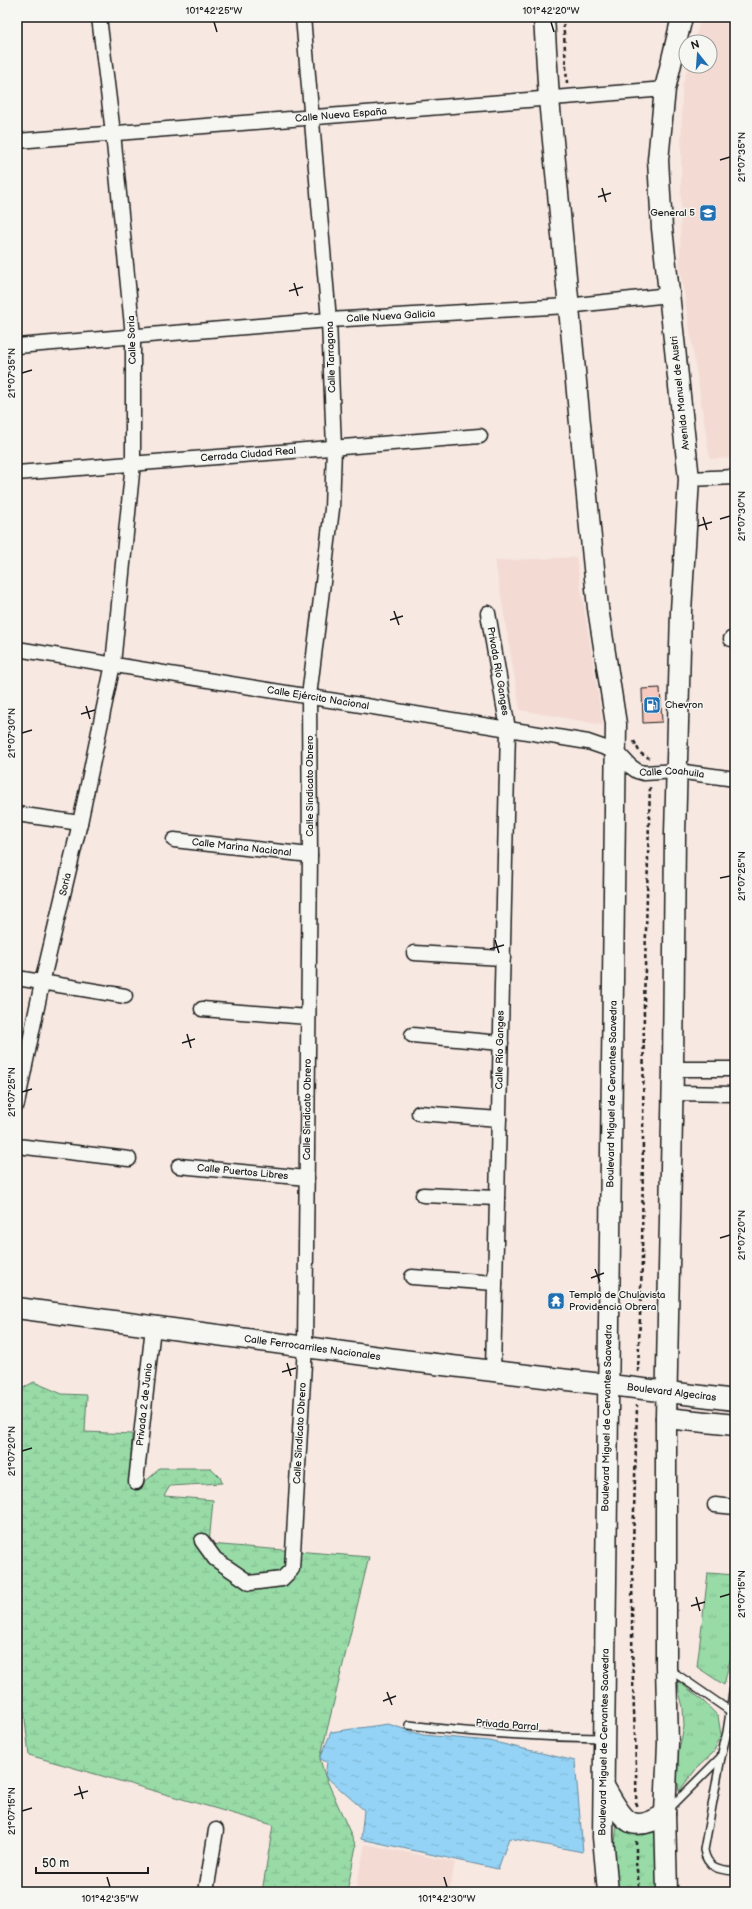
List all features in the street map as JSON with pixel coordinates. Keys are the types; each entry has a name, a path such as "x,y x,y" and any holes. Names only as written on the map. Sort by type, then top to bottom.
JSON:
{"main road":[{"name":"Boulevard Miguel de Cervantes Saavedra","path":"544,17 549,99 597,600 616,724 617,752 607,1385 604,1738 605,1788 603,1837 608,1892"},
{"name":"Avenida Manuel de Austri","path":"676,771 681,611 689,479 669,295 658,160 665,89 682,17"},
{"path":"667,1892 664,1814 668,1743 666,1667 666,1418 673,1069 676,771"},
{"name":"Calle Ferrocarriles Nacionales","path":"17,1308 153,1327 607,1385"},
{"name":"Boulevard Algeciras","path":"607,1385 735,1400"},
{"path":"666,1418 735,1425"},
{"path":"605,1788 625,1819 636,1824 652,1822 664,1814"}],"street":[{"name":"Calle Soria","path":"99,17 113,133 133,336 133,463 113,664"},
{"name":"Calle Tarragona","path":"303,17 329,320 334,448 332,509 309,696"},
{"name":"Calle Nueva España","path":"17,141 665,89"},
{"name":"Calle Nueva Galicia","path":"17,346 329,320 568,306 669,295"},
{"name":"Cerrada Ciudad Real","path":"17,473 480,436"},
{"path":"689,479 735,477"},
{"name":"Privada Río Ganges","path":"488,614 508,729"},
{"name":"Calle Ejército Nacional","path":"17,649 588,742 617,752"},
{"name":"Soria","path":"17,1104 42,983 80,823 113,664"},
{"name":"Calle Sindicato Obrero","path":"202,1541 215,1559 250,1583 282,1579 292,1569 305,1346 310,855 309,696"},
{"name":"Calle Río Ganges","path":"493,1371 508,729"},
{"name":"Calle Coahuila","path":"617,752 637,771 650,773 676,771 735,779"},
{"path":"17,814 80,823"},
{"name":"Calle Marina Nacional","path":"174,840 310,855"},
{"path":"414,953 502,958"},
{"path":"17,978 125,996"},
{"path":"202,1009 308,1017"},
{"path":"412,1035 500,1043"},
{"path":"673,1069 735,1069"},
{"path":"672,1093 735,1094"},
{"path":"419,1112 499,1119"},
{"path":"17,1146 129,1159"},
{"name":"Calle Puertos Libres","path":"179,1166 307,1178"},
{"path":"423,1196 497,1198"},
{"path":"412,1277 495,1283"},
{"name":"Privada 2 de Junio","path":"136,1482 153,1327"},
{"path":"715,1505 735,1507"},
{"path":"206,1892 216,1830"}],"lane":[{"path":"666,1667 733,1712"},
{"path":"735,1680 733,1712 721,1757 704,1850 706,1860 712,1867 735,1871"},
{"name":"Privada Parral","path":"409,1725 502,1735 604,1738"},
{"path":"664,1814 721,1757"}],"path":[{"path":"640,1892 636,1863 637,1750 633,1681 633,1590 650,773"}],"shaded area":[{"name":"General 5","path":"701,17 735,17 735,458 710,459 680,268 682,86 686,74 718,74 718,34 696,34"},
{"path":"576,557 603,725 520,710 495,561"},
{"path":"365,1844 455,1862 449,1892 355,1892"}],"green space":[{"path":"34,1382 62,1394 87,1395 85,1432 132,1434 130,1478 141,1485 159,1468 211,1468 220,1477 222,1483 170,1486 164,1496 213,1500 209,1544 369,1557 320,1759 325,1776 356,1846 347,1892 262,1892 273,1825 29,1755 21,1683 17,1681 17,1391"},
{"path":"708,1573 735,1575 735,1639 724,1685 697,1667"},
{"path":"678,1681 701,1699 718,1716 721,1735 713,1753 697,1768 679,1791 675,1767 684,1727 683,1707"},
{"path":"618,1815 655,1824 662,1892 619,1892 613,1861"}],"water":[{"path":"388,1724 423,1735 490,1741 575,1761 583,1852 509,1838 498,1869 361,1839 364,1810 325,1776 327,1762 320,1759 331,1732"}],"building":[{"name":"Chevron","path":"660,688 662,722 643,723 642,689"}],"place":[{"name":"General 5","path":"708,213"},
{"name":"Chevron","path":"652,705"},
{"name":"Templo de Chulavista Providencia Obrera","path":"556,1301"}]}
